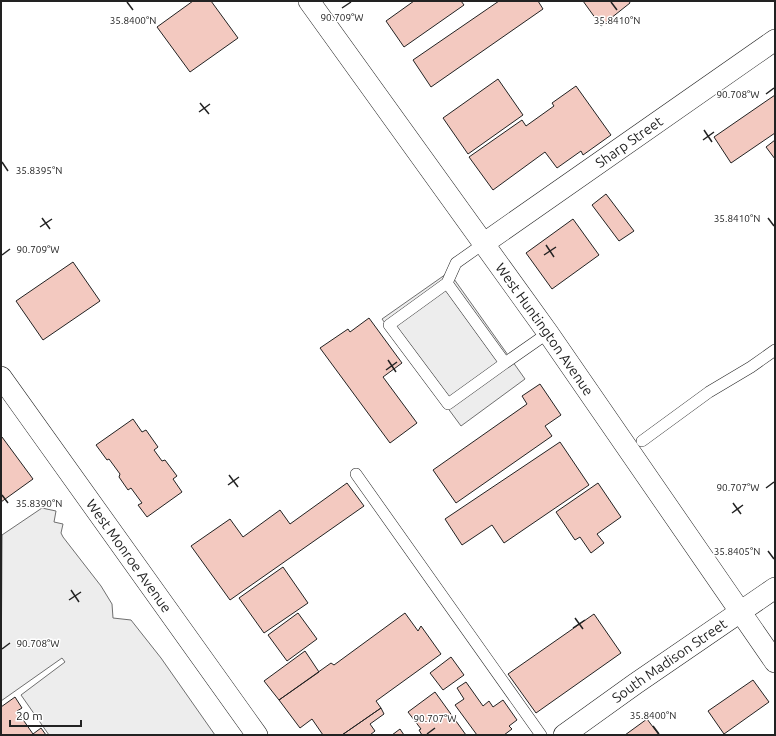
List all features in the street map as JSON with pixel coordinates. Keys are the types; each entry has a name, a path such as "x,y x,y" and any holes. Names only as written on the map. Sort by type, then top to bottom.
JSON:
{"street":[{"name":"West Huntington Avenue","path":"309,1 548,334 775,662"},
{"name":"Sharp Street","path":"482,244 775,40"},
{"name":"West Monroe Avenue","path":"1,377 257,735"},
{"name":"South Madison Street","path":"564,735 775,588"}],"lane":[{"path":"482,244 456,263 447,283 389,325 448,404 548,334"},
{"path":"447,283 505,363"},
{"path":"642,441 709,392 751,367 775,350"},
{"path":"356,474 541,735"}],"shaded area":[{"path":"449,272 525,379 461,426 382,319"},
{"path":"42,508 56,511 54,522 63,524 61,533 63,537 101,586 112,604 113,618 131,620 161,658 215,735 49,735 21,695 65,662 62,658 1,701 2,535"}],"building":[{"path":"193,1 211,1 238,38 190,72 157,27"},
{"path":"414,1 461,1 464,5 404,47 386,21"},
{"path":"499,1 538,1 543,9 431,87 413,60"},
{"path":"583,1 629,1 630,3 601,26"},
{"path":"498,79 523,115 468,154 443,118"},
{"path":"576,86 611,135 583,155 581,151 557,168 545,152 493,190 469,157 522,120 526,126 554,106 552,103"},
{"path":"775,95 775,133 731,163 714,137"},
{"path":"775,140 775,159 766,147"},
{"path":"606,194 634,231 619,241 592,205"},
{"path":"573,219 599,255 552,289 526,253"},
{"path":"73,262 100,301 43,340 16,301"},
{"path":"369,318 402,363 383,377 417,423 390,443 320,348 348,329 350,332"},
{"path":"540,384 561,415 545,426 552,436 456,503 433,470 527,404 522,396"},
{"path":"133,419 142,432 146,430 158,447 154,450 162,461 165,460 177,476 173,479 182,492 147,517 138,505 142,503 131,488 128,490 119,477 120,474 96,445"},
{"path":"2,437 33,479 1,502 1,438"},
{"path":"560,442 589,485 504,543 492,525 462,545 445,519"},
{"path":"347,483 364,506 230,600 191,546 230,519 243,537 280,510 290,524"},
{"path":"598,483 621,517 597,534 604,543 591,553 580,537 575,540 556,512"},
{"path":"283,567 308,603 264,633 239,598"},
{"path":"298,613 317,639 287,661 268,635"},
{"path":"405,613 418,631 421,626 441,654 376,701 381,708 342,735 323,735 312,719 300,728 279,700 331,663 334,665"},
{"path":"594,614 621,653 536,713 508,674"},
{"path":"305,651 319,672 279,700 264,681"},
{"path":"451,657 464,675 443,690 430,673"},
{"path":"753,680 769,702 724,734 708,711"},
{"path":"466,682 483,706 489,701 493,707 503,700 517,720 509,726 512,729 504,735 477,735 455,705 464,699 457,688"},
{"path":"435,692 466,735 422,735 419,730 421,729 408,712"},
{"path":"15,697 22,708 17,711 33,734 41,728 46,735 1,735 1,707"},
{"path":"381,708 384,714 370,724 375,731 370,735 342,735"},
{"path":"647,719 659,735 625,735"},
{"path":"400,729 404,735 392,735"}]}
